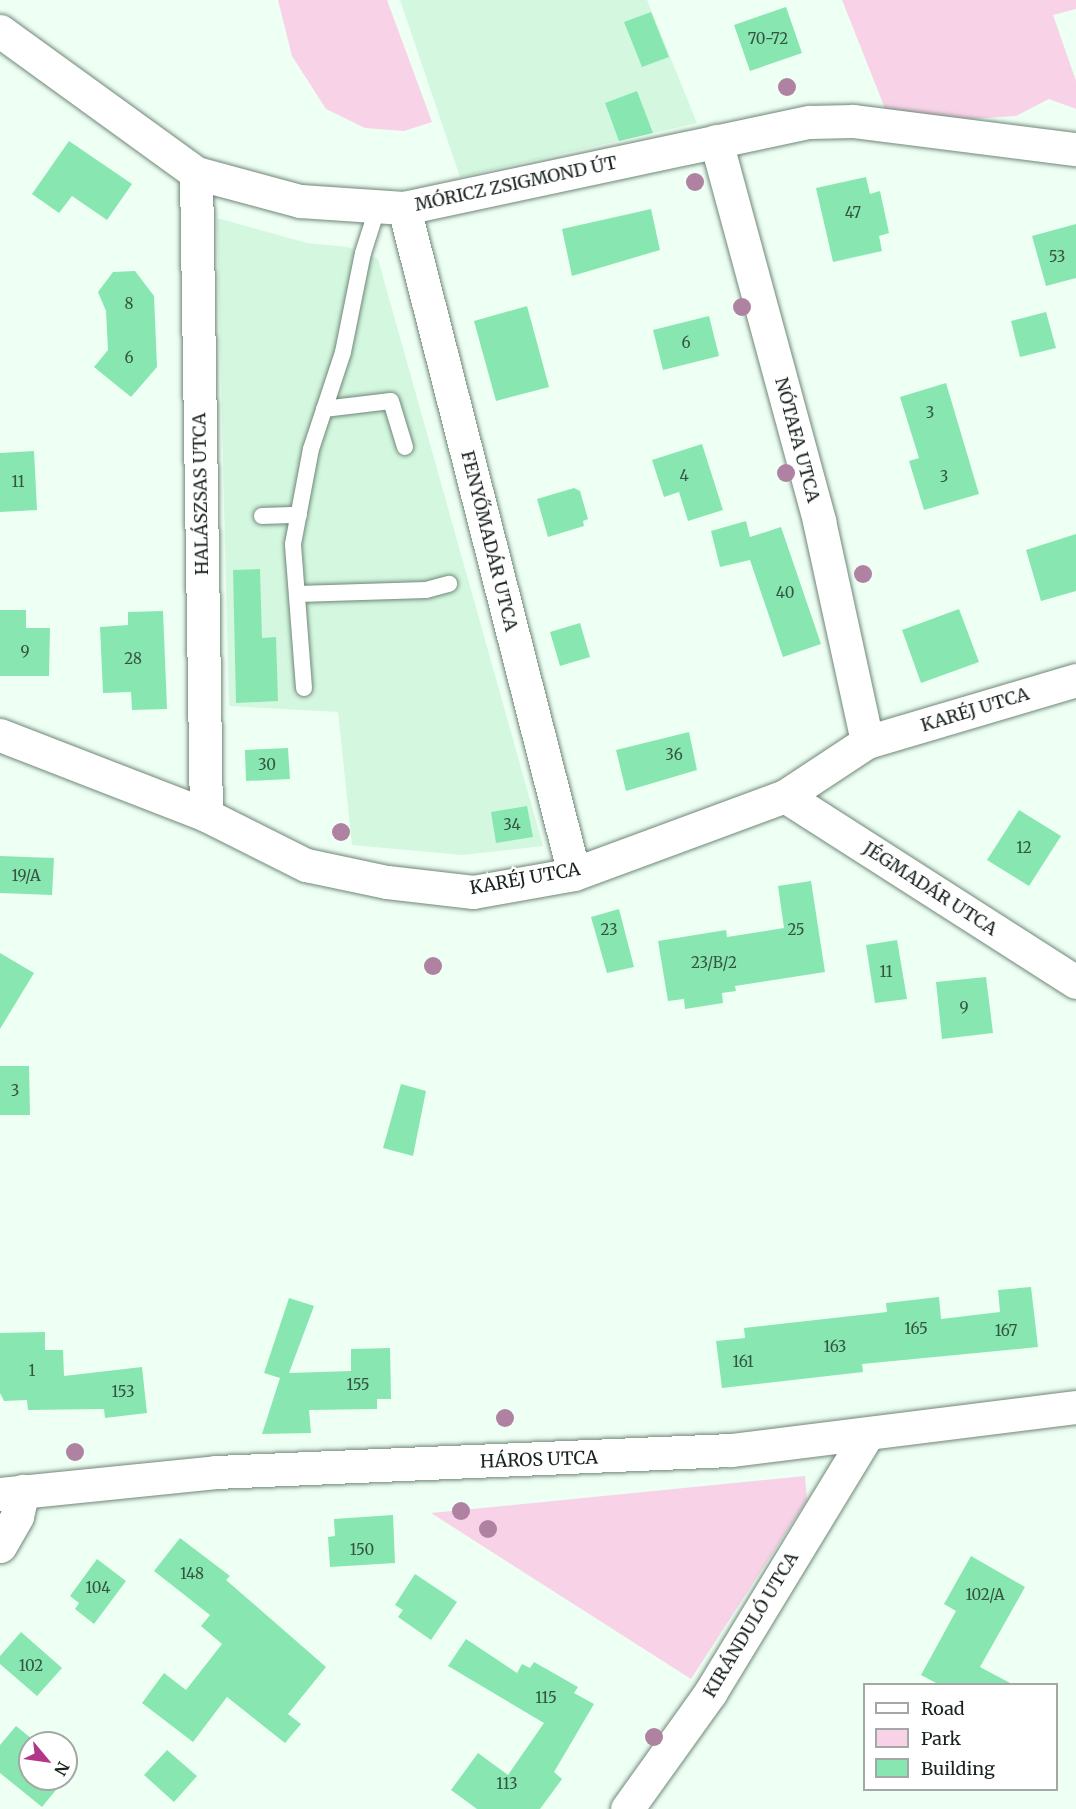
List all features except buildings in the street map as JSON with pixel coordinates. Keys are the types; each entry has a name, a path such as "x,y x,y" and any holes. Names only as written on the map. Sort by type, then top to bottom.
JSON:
{"street":[{"name":"MÓRICZ ZSIGMOND ÚT","path":"0,31 196,173 300,201 391,207 810,122 853,121 1076,149"},
{"name":"NÓTAFA UTCA","path":"716,141 819,520 867,742"},
{"name":"HALÁSZSAS UTCA","path":"196,173 206,815"},
{"name":"FENYŐMADÁR UTCA","path":"391,207 574,874"},
{"name":"KARÉJ UTCA","path":"0,735 206,815 306,866 387,882 473,892 574,874 784,796 867,742 1076,680"},
{"name":"JÉGMADÁR UTCA","path":"784,796 1076,982"},
{"name":"HÁROS UTCA","path":"12,1493 216,1472 625,1457 866,1436 1076,1407"},
{"name":"KIRÁNDULÓ UTCA","path":"627,1809 710,1693 866,1436"},
{"path":"0,1546 11,1530 12,1493"}],"lane":[{"path":"304,688 293,544 311,449 391,207"},
{"path":"324,409 391,400 405,447"},
{"path":"262,516 299,516"},
{"path":"298,594 426,590 449,584"}],"shaded area":[{"path":"400,0 647,0 697,123 460,177"},
{"path":"217,218 307,243 347,247 378,259 543,846 462,855 352,845 338,712 229,706"}],"green space":[{"path":"278,0 387,0 432,122 404,131 365,128 326,109 292,56"},
{"path":"842,0 1076,0 1076,9 1053,15 1076,81 1076,109 1049,99 1016,116 971,119 886,111"},
{"path":"805,1476 807,1500 691,1679 431,1513"}]}
